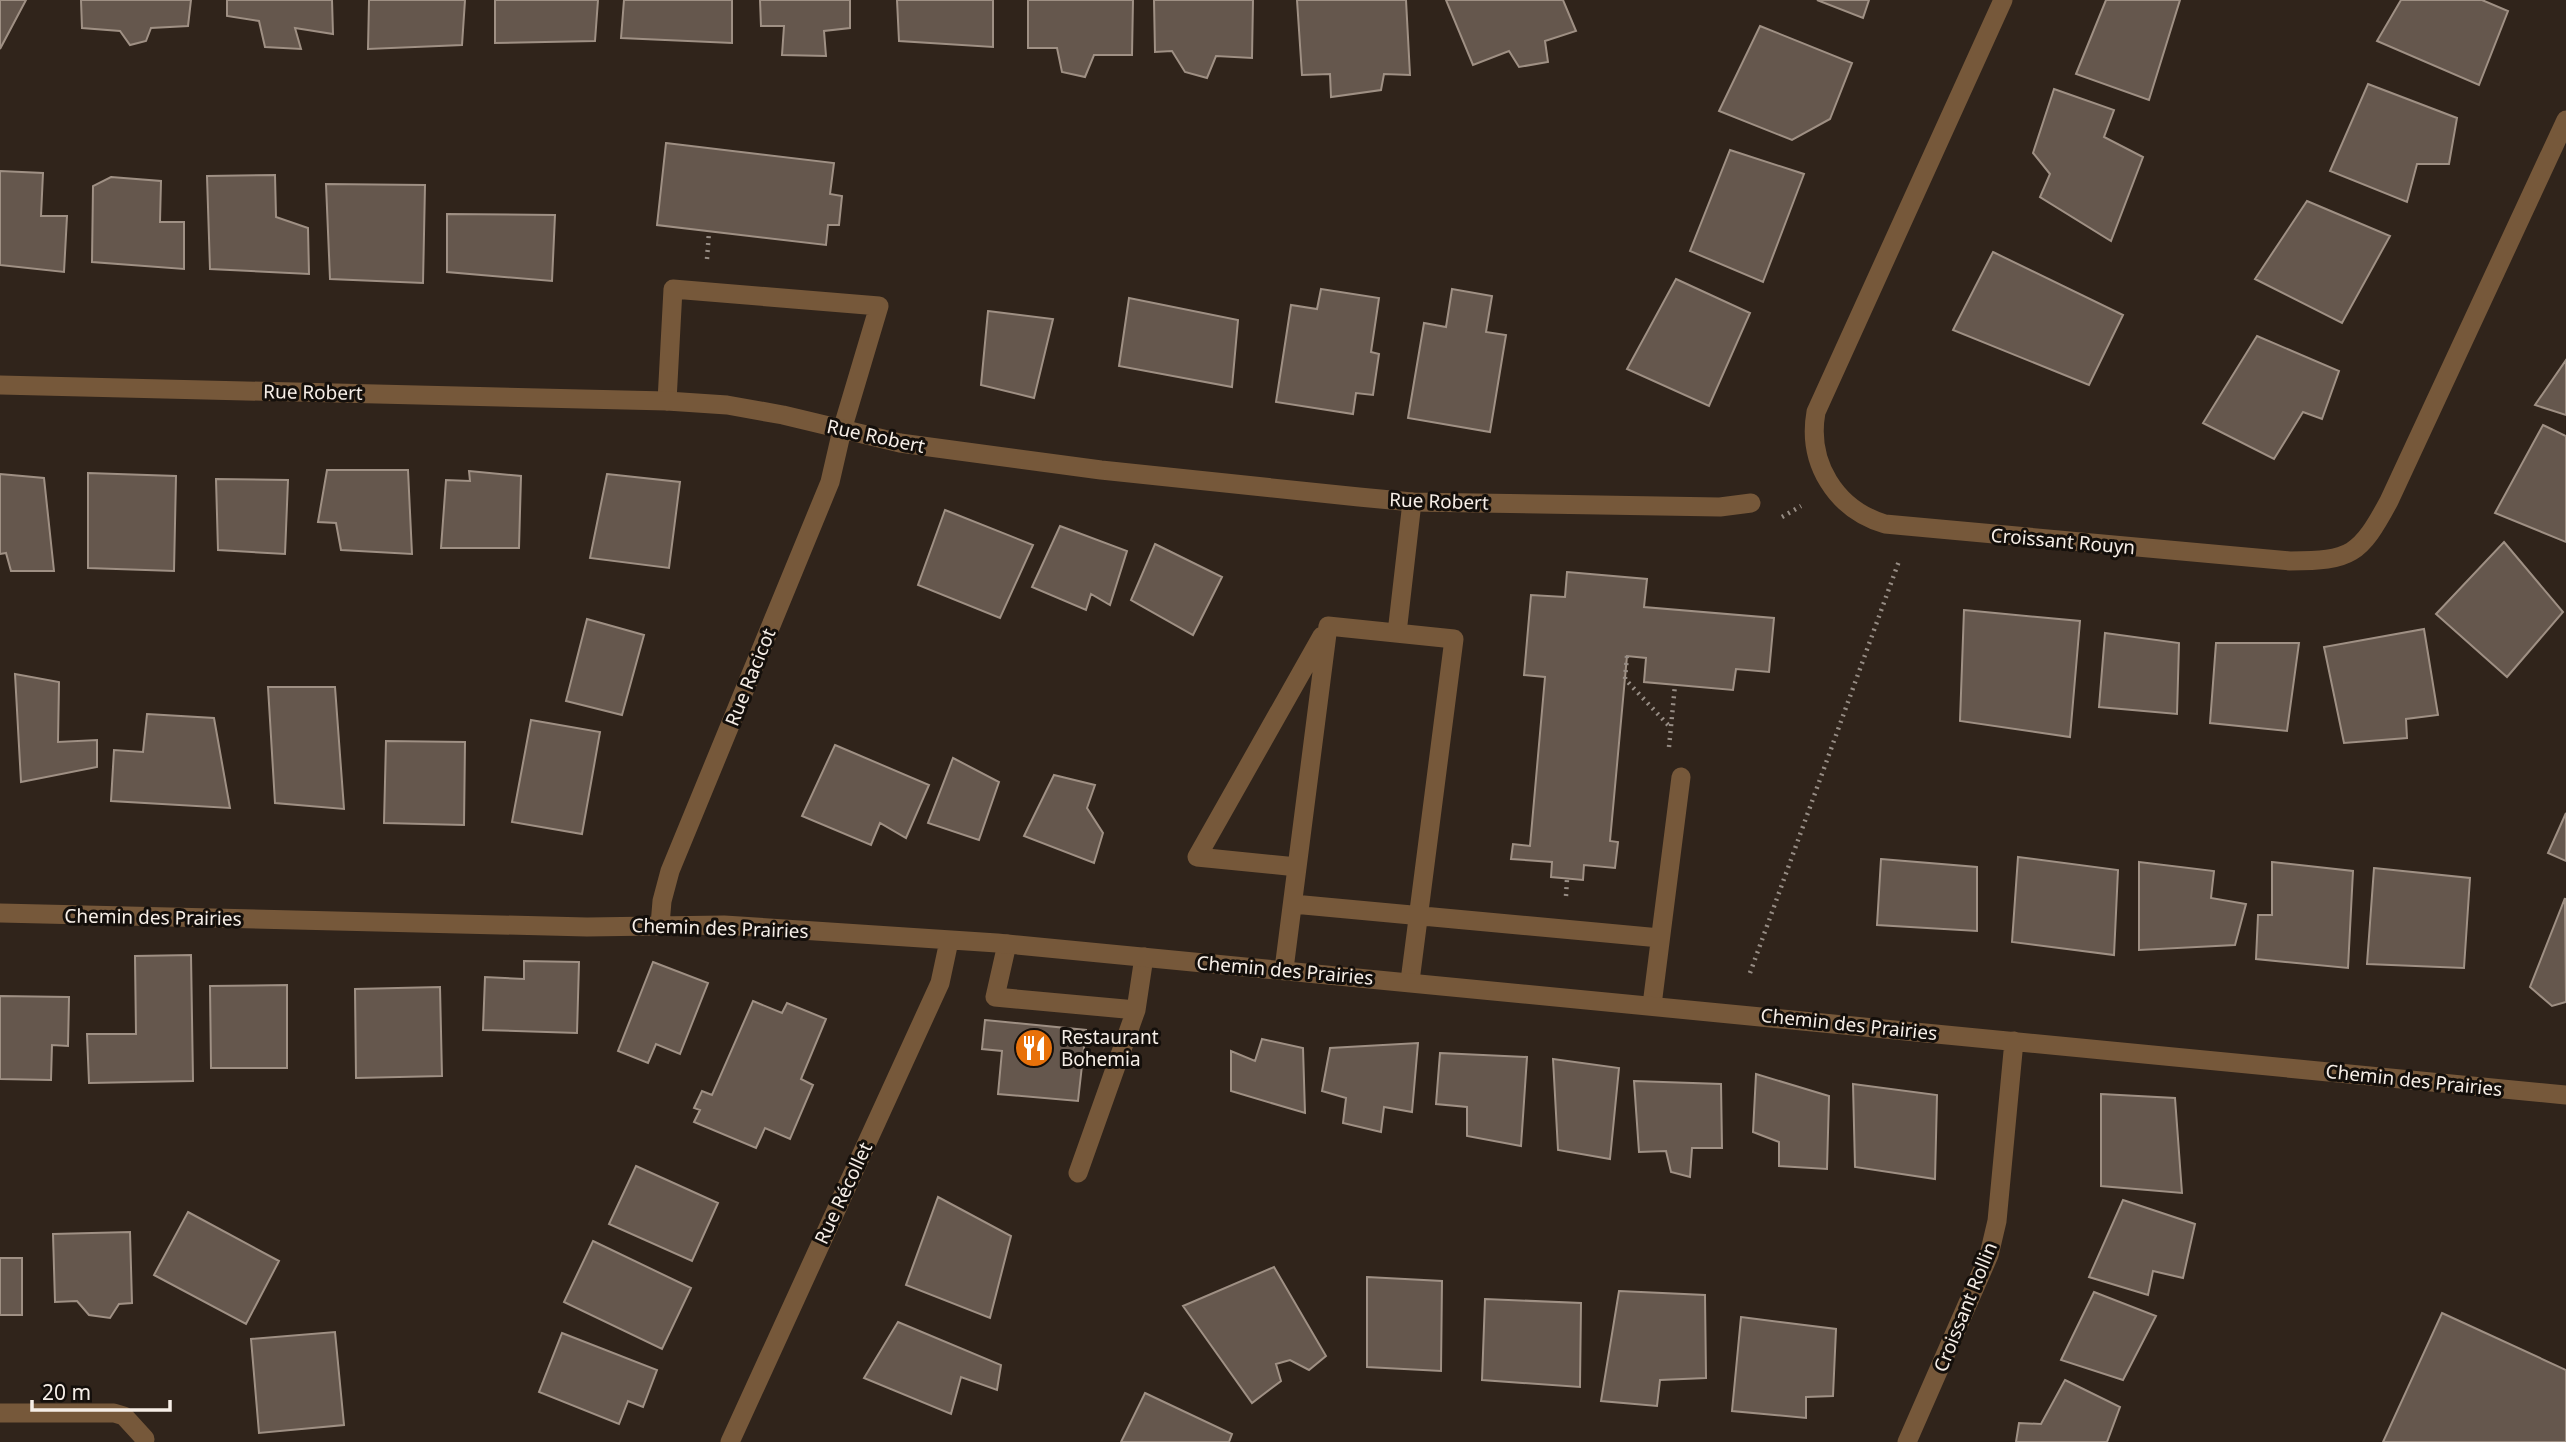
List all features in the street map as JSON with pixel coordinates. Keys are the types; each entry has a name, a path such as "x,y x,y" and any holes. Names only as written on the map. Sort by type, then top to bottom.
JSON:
{"street":[{"name":"Croissant Rouyn","path":"2003,0 1815,412 1813,445 1820,469 1841,495 1861,513 1885,524 2290,561 2323,561 2356,551 2374,530 2389,501 2566,120"},
{"name":"Rue Racicot","path":"660,925 662,901 670,871 831,482 842,430 879,306 673,289 667,401"},
{"name":"Rue Robert","path":"0,385 667,401 727,405 900,443 1101,470 1412,502 1720,507 1751,503"},
{"path":"1397,633 1412,502"},
{"path":"1328,626 1454,639 1410,981"},
{"path":"1284,969 1328,626"},
{"path":"1297,867 1196,857 1328,626"},
{"path":"1652,1005 1681,777"},
{"path":"1293,904 1661,939"},
{"name":"Chemin des Prairies","path":"0,913 573,927 724,925 1007,944 2566,1095"},
{"name":"Rue Récollet","path":"730,1442 940,982 949,941"},
{"path":"1007,944 995,997 1136,1010"},
{"path":"1078,1172 1136,1010 1144,957"},
{"name":"Croissant Rollin","path":"1907,1442 1989,1255 1997,1221 2014,1041"},
{"path":"0,1413 114,1413 124,1416 145,1439"}],"path":[{"path":"1781,517 1801,506"},
{"path":"1750,973 1899,561"},
{"path":"1627,656 1625,679 1671,727"},
{"path":"1669,755 1675,685"}],"building":[{"path":"0,0 26,0 0,49"},
{"path":"81,0 191,0 188,26 151,28 146,41 130,45 120,31 82,28"},
{"path":"227,0 332,0 333,34 295,28 301,49 265,47 259,21 227,16"},
{"path":"369,0 465,0 462,45 368,49"},
{"path":"495,0 598,0 595,41 495,43"},
{"path":"624,0 732,0 732,43 621,38"},
{"path":"760,0 850,0 850,28 824,31 826,56 782,55 784,26 761,26"},
{"path":"897,0 993,0 993,47 899,41"},
{"path":"1028,0 1133,0 1132,55 1094,55 1085,77 1062,72 1057,48 1028,48"},
{"path":"1154,0 1253,0 1252,58 1216,56 1207,78 1185,72 1172,51 1155,52"},
{"path":"1297,0 1406,0 1410,75 1384,74 1381,90 1331,97 1330,74 1302,75"},
{"path":"1446,0 1563,0 1576,31 1545,41 1548,62 1519,67 1509,51 1473,65"},
{"path":"1817,0 1869,0 1863,18"},
{"path":"2106,0 2180,0 2149,100 2076,74"},
{"path":"2401,0 2482,0 2508,11 2479,85 2377,41"},
{"path":"1760,26 1852,63 1830,119 1792,140 1719,111"},
{"path":"2368,84 2457,118 2449,164 2417,164 2407,202 2330,171"},
{"path":"2054,89 2114,110 2104,137 2143,157 2111,241 2040,197 2050,174 2033,153"},
{"path":"666,143 834,163 830,194 842,196 839,225 828,225 826,245 657,225"},
{"path":"1730,150 1804,174 1763,282 1690,251"},
{"path":"0,171 43,173 41,216 67,216 64,272 0,265"},
{"path":"275,175 276,217 308,228 309,274 210,269 207,176"},
{"path":"111,177 161,181 160,222 184,222 184,269 92,262 93,186"},
{"path":"326,184 425,185 423,283 330,279"},
{"path":"2307,201 2390,236 2342,323 2255,279"},
{"path":"447,214 555,215 552,281 447,272"},
{"path":"1993,252 2123,315 2089,385 1953,330"},
{"path":"1676,279 1750,313 1709,406 1627,369"},
{"path":"1321,289 1379,298 1371,352 1379,354 1373,395 1356,393 1353,414 1276,402 1291,305 1317,309"},
{"path":"1452,289 1492,296 1486,332 1506,335 1490,432 1408,418 1424,323 1446,327"},
{"path":"1129,298 1238,320 1232,387 1119,366"},
{"path":"988,311 1053,319 1034,398 981,385"},
{"path":"2257,336 2339,371 2322,419 2303,412 2274,459 2203,423"},
{"path":"2566,360 2566,415 2535,405"},
{"path":"2543,425 2566,436 2566,542 2495,513"},
{"path":"327,470 408,470 412,554 341,550 336,523 318,522"},
{"path":"469,471 521,476 519,548 441,548 446,480 470,481"},
{"path":"88,473 176,476 174,571 88,568"},
{"path":"0,474 44,478 54,571 11,571 6,553 0,554"},
{"path":"607,474 680,482 669,568 590,558"},
{"path":"216,479 288,480 285,554 218,550"},
{"path":"945,510 1033,545 1000,618 918,585"},
{"path":"1060,526 1127,551 1110,605 1091,594 1086,610 1032,587"},
{"path":"2504,542 2563,612 2507,677 2436,614"},
{"path":"1155,544 1222,577 1193,635 1131,600"},
{"path":"1567,572 1647,579 1644,607 1774,618 1769,672 1736,669 1733,690 1644,682 1646,658 1627,656 1610,841 1618,842 1615,868 1584,865 1583,880 1551,877 1552,862 1511,859 1513,844 1530,846 1545,677 1524,675 1531,595 1565,597"},
{"path":"1964,610 2080,621 2070,737 1960,721"},
{"path":"587,619 644,635 622,715 566,701"},
{"path":"2424,629 2438,715 2406,719 2407,738 2344,743 2324,647"},
{"path":"2105,633 2179,643 2177,714 2099,707"},
{"path":"2216,643 2299,643 2287,731 2210,723"},
{"path":"15,674 59,682 58,742 97,740 97,767 21,782"},
{"path":"268,687 335,687 344,809 275,803"},
{"path":"147,714 214,718 230,808 111,801 114,750 143,752"},
{"path":"531,720 600,732 582,834 512,822"},
{"path":"386,741 465,742 464,825 384,823"},
{"path":"835,745 929,785 906,838 880,823 871,845 802,816"},
{"path":"953,758 999,782 979,840 928,823"},
{"path":"1054,775 1095,785 1087,808 1103,833 1094,863 1024,836"},
{"path":"2566,813 2566,861 2548,853"},
{"path":"2018,857 2118,870 2114,955 2012,942"},
{"path":"1881,859 1977,867 1977,931 1877,925"},
{"path":"2139,862 2214,871 2211,898 2246,904 2235,945 2139,950"},
{"path":"2272,862 2353,871 2348,968 2256,959 2258,915 2272,915"},
{"path":"2374,868 2470,878 2464,968 2367,964"},
{"path":"2565,898 2566,1002 2552,1006 2530,987"},
{"path":"191,955 193,1081 89,1083 87,1034 136,1034 135,956"},
{"path":"524,961 579,962 577,1033 483,1030 485,977 524,979"},
{"path":"653,962 708,983 680,1054 656,1044 648,1063 618,1051"},
{"path":"287,985 287,1068 211,1068 210,986"},
{"path":"440,987 442,1076 356,1078 355,989"},
{"path":"0,996 69,997 68,1046 52,1045 51,1080 0,1079"},
{"path":"753,1001 782,1013 787,1003 826,1019 801,1079 813,1085 790,1139 765,1128 756,1148 694,1122 700,1110 694,1108 702,1091 712,1095"},
{"path":"985,1020 1086,1030 1078,1101 998,1094 1002,1051 982,1049"},
{"path":"1262,1039 1303,1048 1305,1113 1231,1091 1231,1051 1255,1061"},
{"path":"1418,1043 1412,1112 1384,1107 1381,1132 1343,1123 1346,1098 1322,1091 1330,1048"},
{"path":"1440,1053 1527,1057 1521,1146 1467,1136 1467,1107 1436,1104"},
{"path":"1553,1059 1619,1068 1610,1159 1558,1150"},
{"path":"1756,1074 1829,1096 1827,1169 1779,1166 1779,1142 1753,1132"},
{"path":"1634,1081 1721,1084 1722,1148 1692,1148 1690,1177 1671,1172 1666,1151 1639,1152"},
{"path":"1853,1084 1937,1095 1935,1179 1855,1167"},
{"path":"2101,1094 2175,1098 2182,1193 2101,1186"},
{"path":"636,1166 718,1203 692,1261 609,1224"},
{"path":"938,1197 1011,1236 990,1318 906,1285"},
{"path":"2123,1200 2195,1224 2183,1278 2153,1271 2148,1295 2089,1277"},
{"path":"188,1212 279,1261 246,1324 154,1275"},
{"path":"130,1232 132,1303 119,1304 110,1318 89,1315 77,1301 55,1302 53,1234"},
{"path":"593,1241 691,1288 662,1349 564,1302"},
{"path":"0,1258 22,1258 22,1315 0,1315"},
{"path":"1274,1267 1326,1356 1309,1370 1290,1360 1276,1364 1281,1381 1252,1403 1183,1306"},
{"path":"1367,1277 1442,1281 1441,1371 1367,1367"},
{"path":"1619,1291 1705,1295 1706,1378 1660,1380 1657,1406 1601,1401"},
{"path":"2094,1292 2156,1316 2123,1380 2061,1360"},
{"path":"1485,1299 1581,1303 1580,1387 1482,1380"},
{"path":"2442,1313 2566,1370 2566,1442 2383,1442"},
{"path":"1741,1317 1836,1329 1833,1396 1806,1397 1806,1418 1732,1411"},
{"path":"898,1322 1001,1365 997,1390 961,1377 951,1414 864,1378"},
{"path":"335,1332 344,1425 259,1433 251,1339"},
{"path":"562,1333 657,1370 643,1407 628,1401 619,1424 539,1392"},
{"path":"2065,1380 2120,1407 2107,1442 2016,1442 2019,1423 2041,1424"},
{"path":"1145,1393 1232,1434 1229,1442 1121,1442"}],"place":[{"name":"Restaurant Bohemia","path":"1034,1048"}]}
